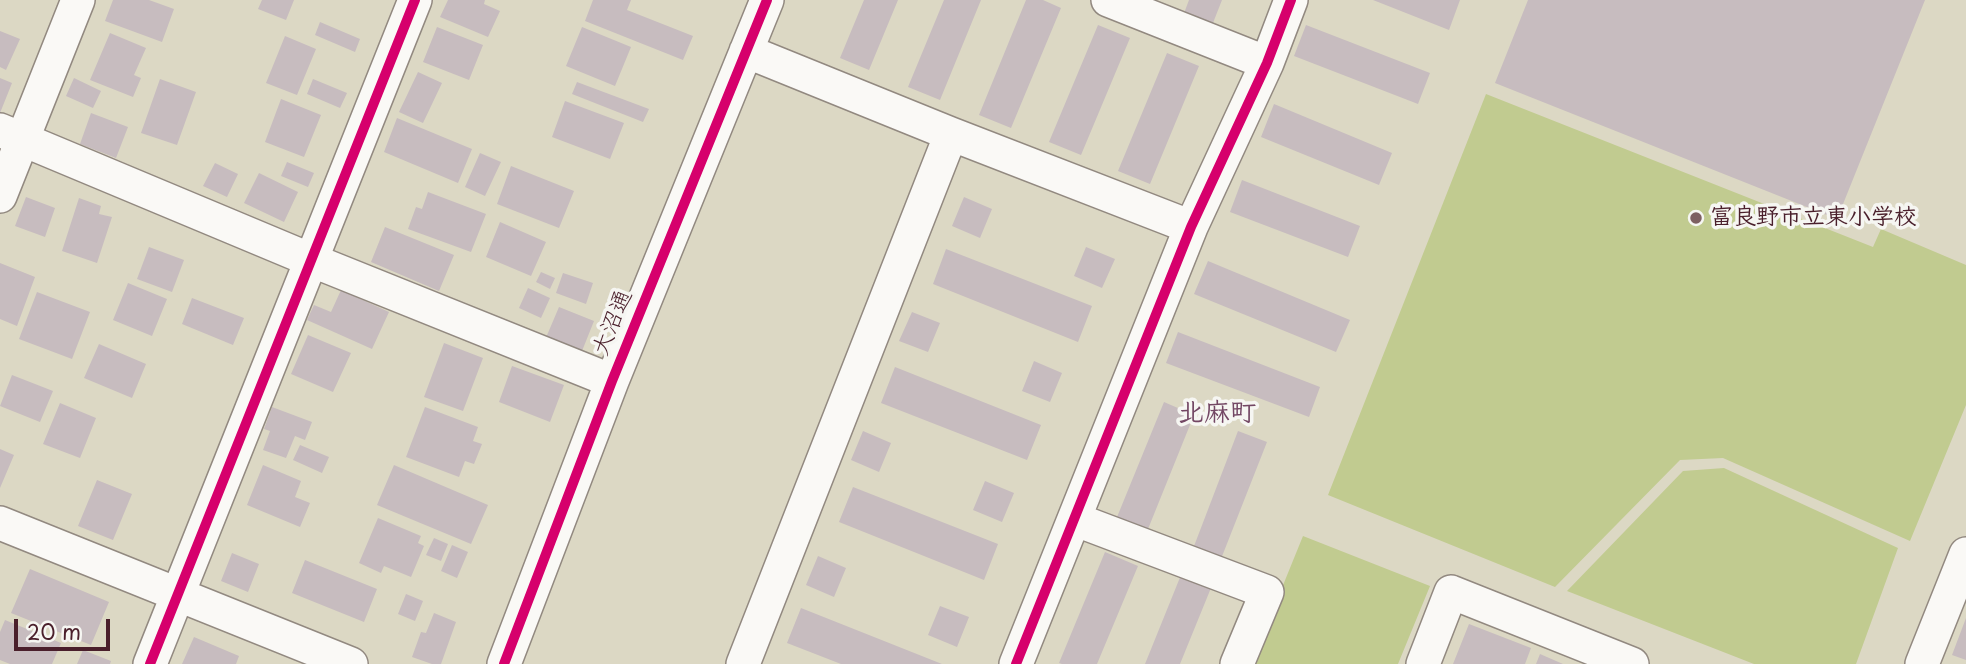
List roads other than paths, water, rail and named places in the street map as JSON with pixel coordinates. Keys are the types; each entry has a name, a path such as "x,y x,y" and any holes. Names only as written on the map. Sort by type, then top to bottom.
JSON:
{"street":[{"path":"0,196 12,134 78,0"},
{"path":"150,664 415,0"},
{"name":"大沼通","path":"504,664 612,381 767,0"},
{"path":"1108,0 1267,62"},
{"path":"1016,664 1191,227 1267,62 1291,0"},
{"path":"746,51 1191,227"},
{"path":"12,134 312,260 612,381"},
{"path":"743,664 951,134"},
{"path":"1074,519 1268,592 1237,664"},
{"path":"0,523 351,664"},
{"path":"1922,664 1966,554"},
{"path":"1423,664 1451,592 1632,664"}],"place":[{"name":"富良野市立東小学校","path":"1696,218"}],"district":[{"name":"北麻町","path":"1217,414"}]}
